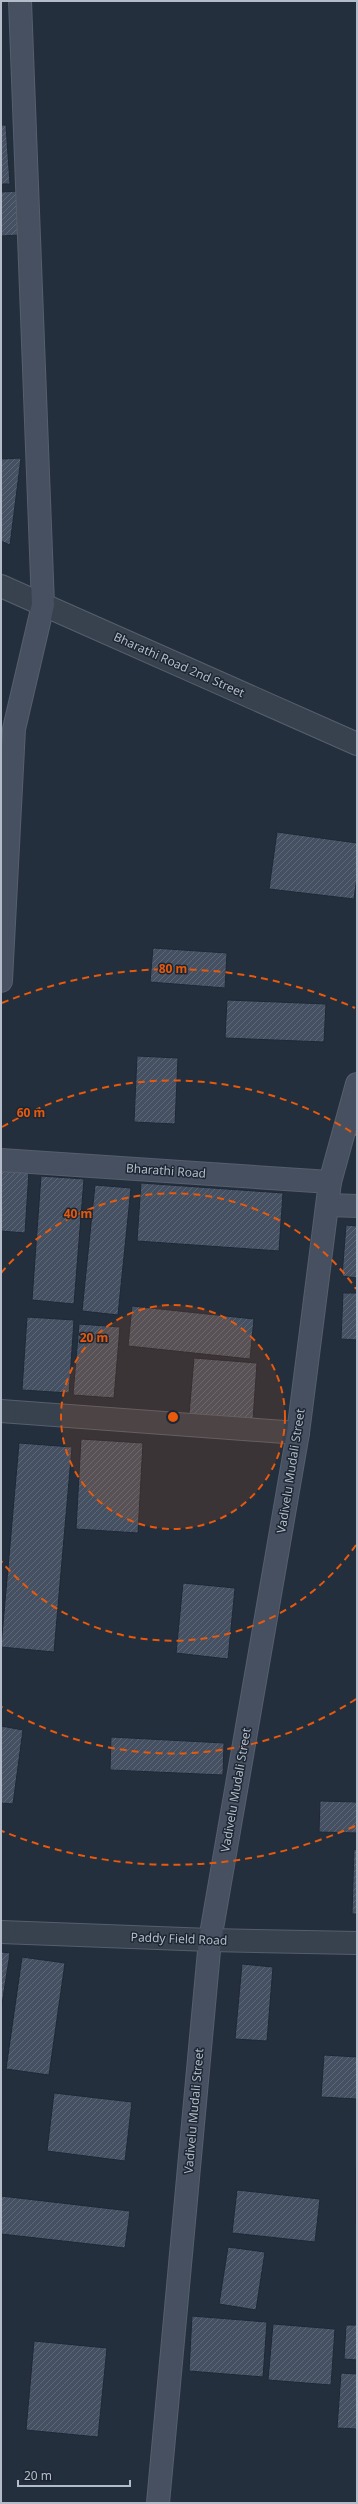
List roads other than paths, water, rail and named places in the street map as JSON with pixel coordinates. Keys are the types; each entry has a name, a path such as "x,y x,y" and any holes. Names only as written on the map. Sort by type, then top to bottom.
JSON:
{"street":[{"path":"1,981 5,845 14,729 43,605 20,1"},
{"name":"Bharathi Road 2nd Street","path":"1,586 357,744"},
{"name":"Vadivelu Mudali Street","path":"158,2503 210,1940 298,1433 330,1182 357,1084"},
{"name":"Bharathi Road","path":"1,1160 330,1182"},
{"path":"328,1205 357,1206"},
{"path":"1,1411 298,1433"},
{"name":"Paddy Field Road","path":"1,1932 210,1940 357,1943"}]}
